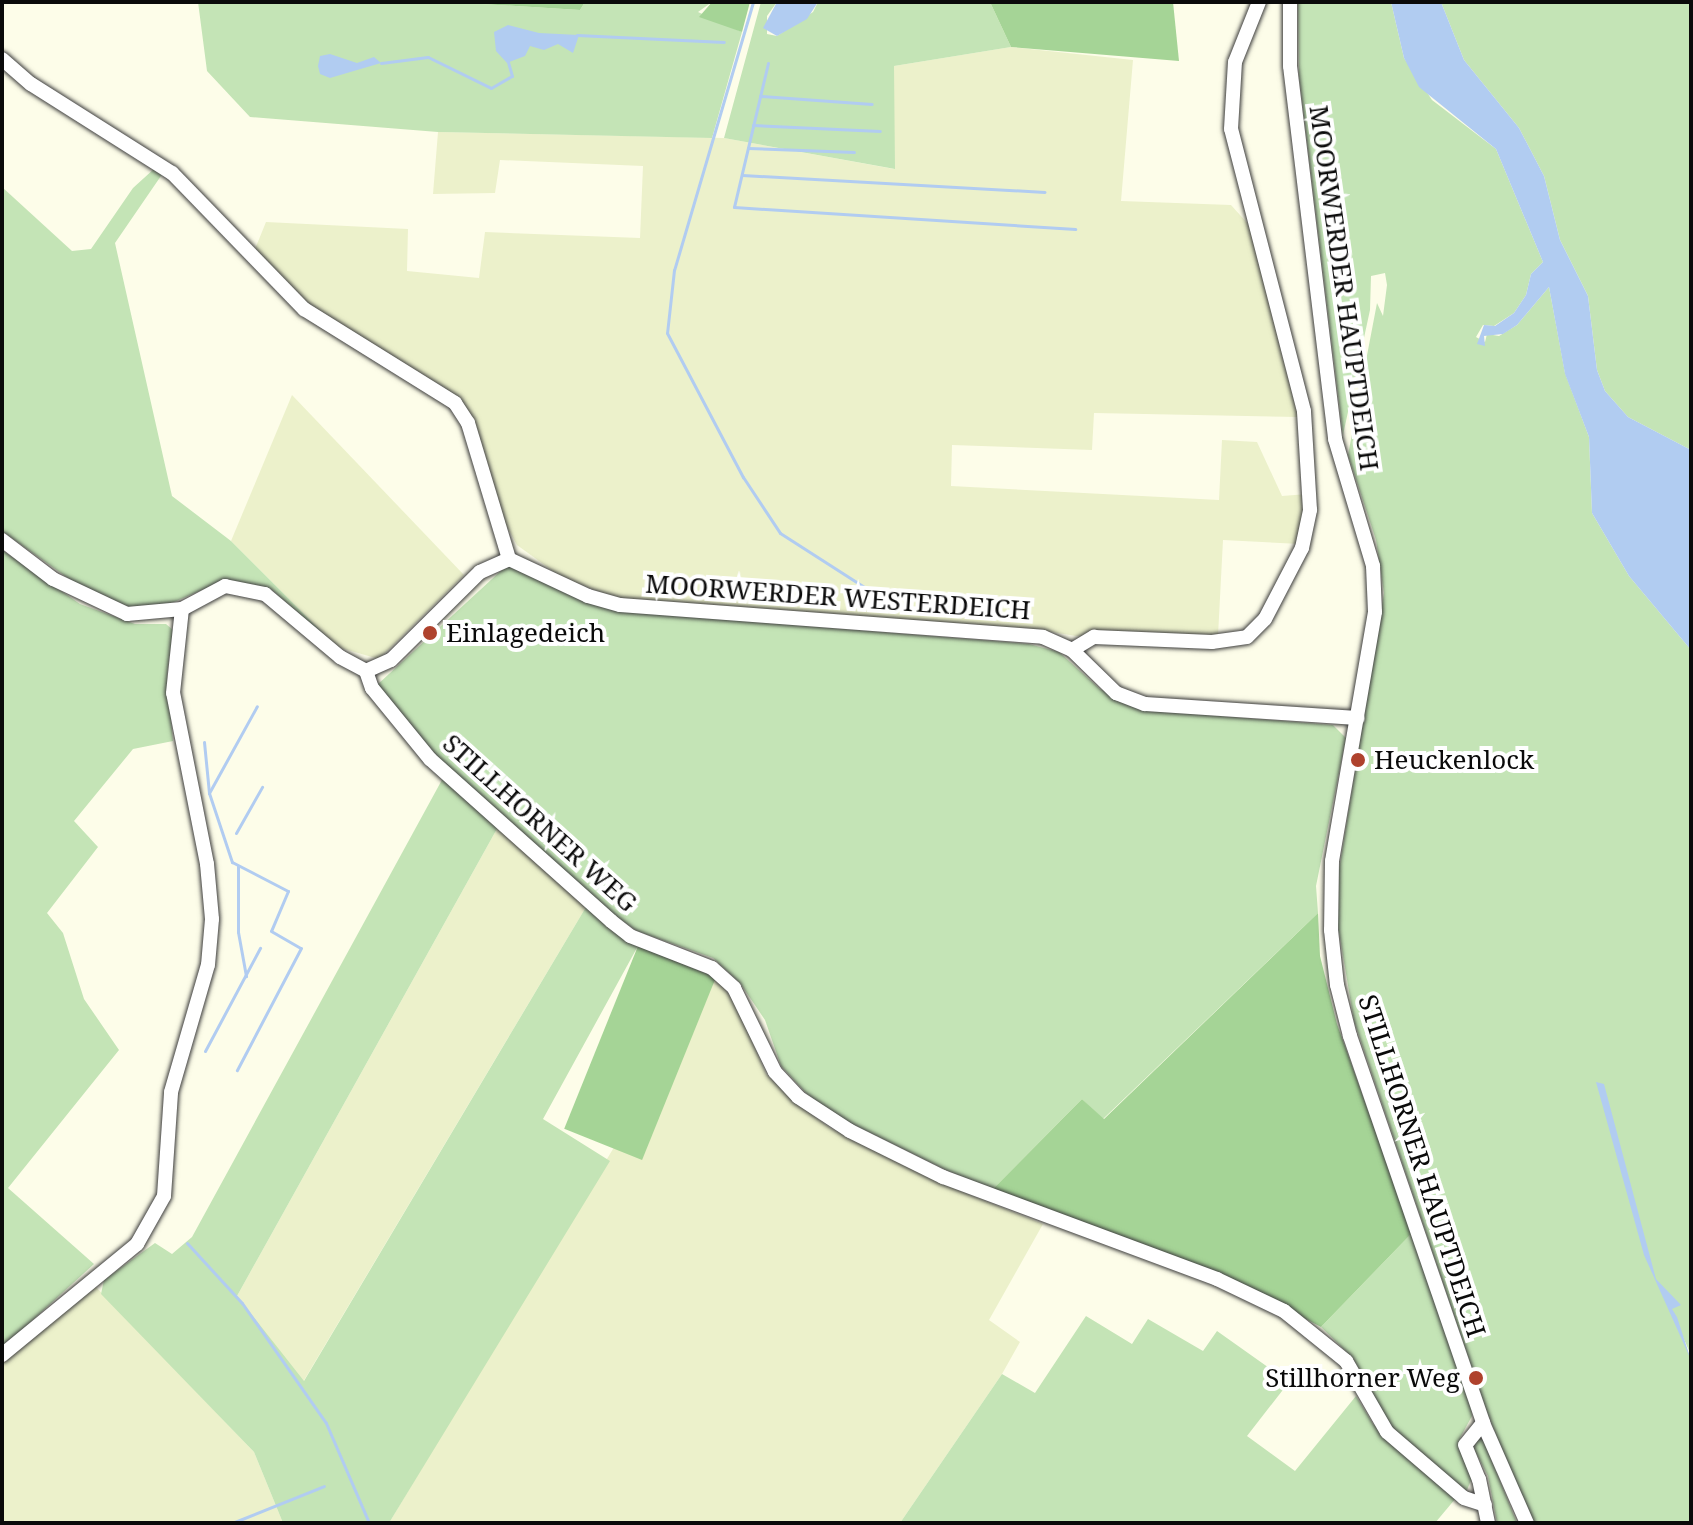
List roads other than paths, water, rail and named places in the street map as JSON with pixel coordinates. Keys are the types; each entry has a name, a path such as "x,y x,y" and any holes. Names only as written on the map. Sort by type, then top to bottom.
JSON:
{"street":[{"path":"1259,2 1235,62 1231,129 1298,377 1310,501 1308,529 1295,567 1259,628 1241,640 1094,637 1072,650 1116,693 1145,704 1358,718"},
{"name":"MOORWERDER HAUPTDEICH","path":"1290,2 1290,66 1335,439 1373,566 1375,612 1358,718"},
{"path":"2,59 31,84 172,173 304,309 455,403 468,423 509,559 480,572 391,660 366,671"},
{"path":"2,540 53,579 110,610 143,616 182,609 173,693 207,864 212,919 204,983 173,1081 167,1187 144,1237 2,1355"},
{"name":"MOORWERDER WESTERDEICH","path":"509,559 588,596 620,605 1027,634 1072,650"},
{"name":"STILLHORNER WEG","path":"182,609 225,586 265,594 340,657 366,671 372,688 430,759 611,921 638,940 712,968 734,988 775,1072 798,1097 850,1131 943,1177 1217,1279 1284,1311 1346,1361 1387,1432 1464,1498 1485,1505"},
{"name":"STILLHORNER HAUPTDEICH","path":"1358,718 1330,884 1337,985 1350,1036 1483,1423 1527,1523"},
{"path":"1483,1423 1465,1445 1488,1523"}],"water":[{"path":"777,2 818,2 807,19 777,36 763,28"},
{"path":"1391,2 1441,2 1464,60 1519,128 1544,176 1560,240 1588,296 1597,370 1605,391 1628,417 1691,450 1691,650 1629,576 1592,513 1589,437 1565,374 1549,287 1517,325 1503,334 1484,336 1485,346 1477,344 1484,325 1495,326 1514,313 1526,295 1531,274 1543,262 1496,149 1419,87 1404,58"},
{"path":"508,25 539,33 579,35 573,53 558,44 544,50 530,46 525,56 507,63 496,51 494,32"},
{"path":"330,54 357,63 374,57 381,63 330,78 320,74 318,66 320,56"},
{"path":"1596,1082 1604,1084 1656,1279 1681,1305 1672,1309 1691,1360 1644,1255"}],"waterway":[{"path":"753,2 674,270 667,333 743,477 780,533 875,594 945,599"},
{"path":"577,35 724,42"},
{"path":"381,63 428,57 491,88 512,76 507,59"},
{"path":"768,63 734,207 1075,229"},
{"path":"760,96 872,104"},
{"path":"753,125 880,131"},
{"path":"748,148 854,152"},
{"path":"742,175 1045,192"},
{"path":"209,793 257,706"},
{"path":"204,742 209,793 232,862 288,891 271,931 301,948 237,1070"},
{"path":"236,833 262,787"},
{"path":"238,866 238,932 246,976"},
{"path":"205,1051 260,948"},
{"path":"187,1243 242,1303 326,1423 369,1523"},
{"path":"232,1523 324,1486"}],"place":[{"name":"Einlagedeich","path":"430,633"},
{"name":"Heuckenlock","path":"1358,760"},
{"name":"Stillhorner Weg","path":"1476,1378"}]}
